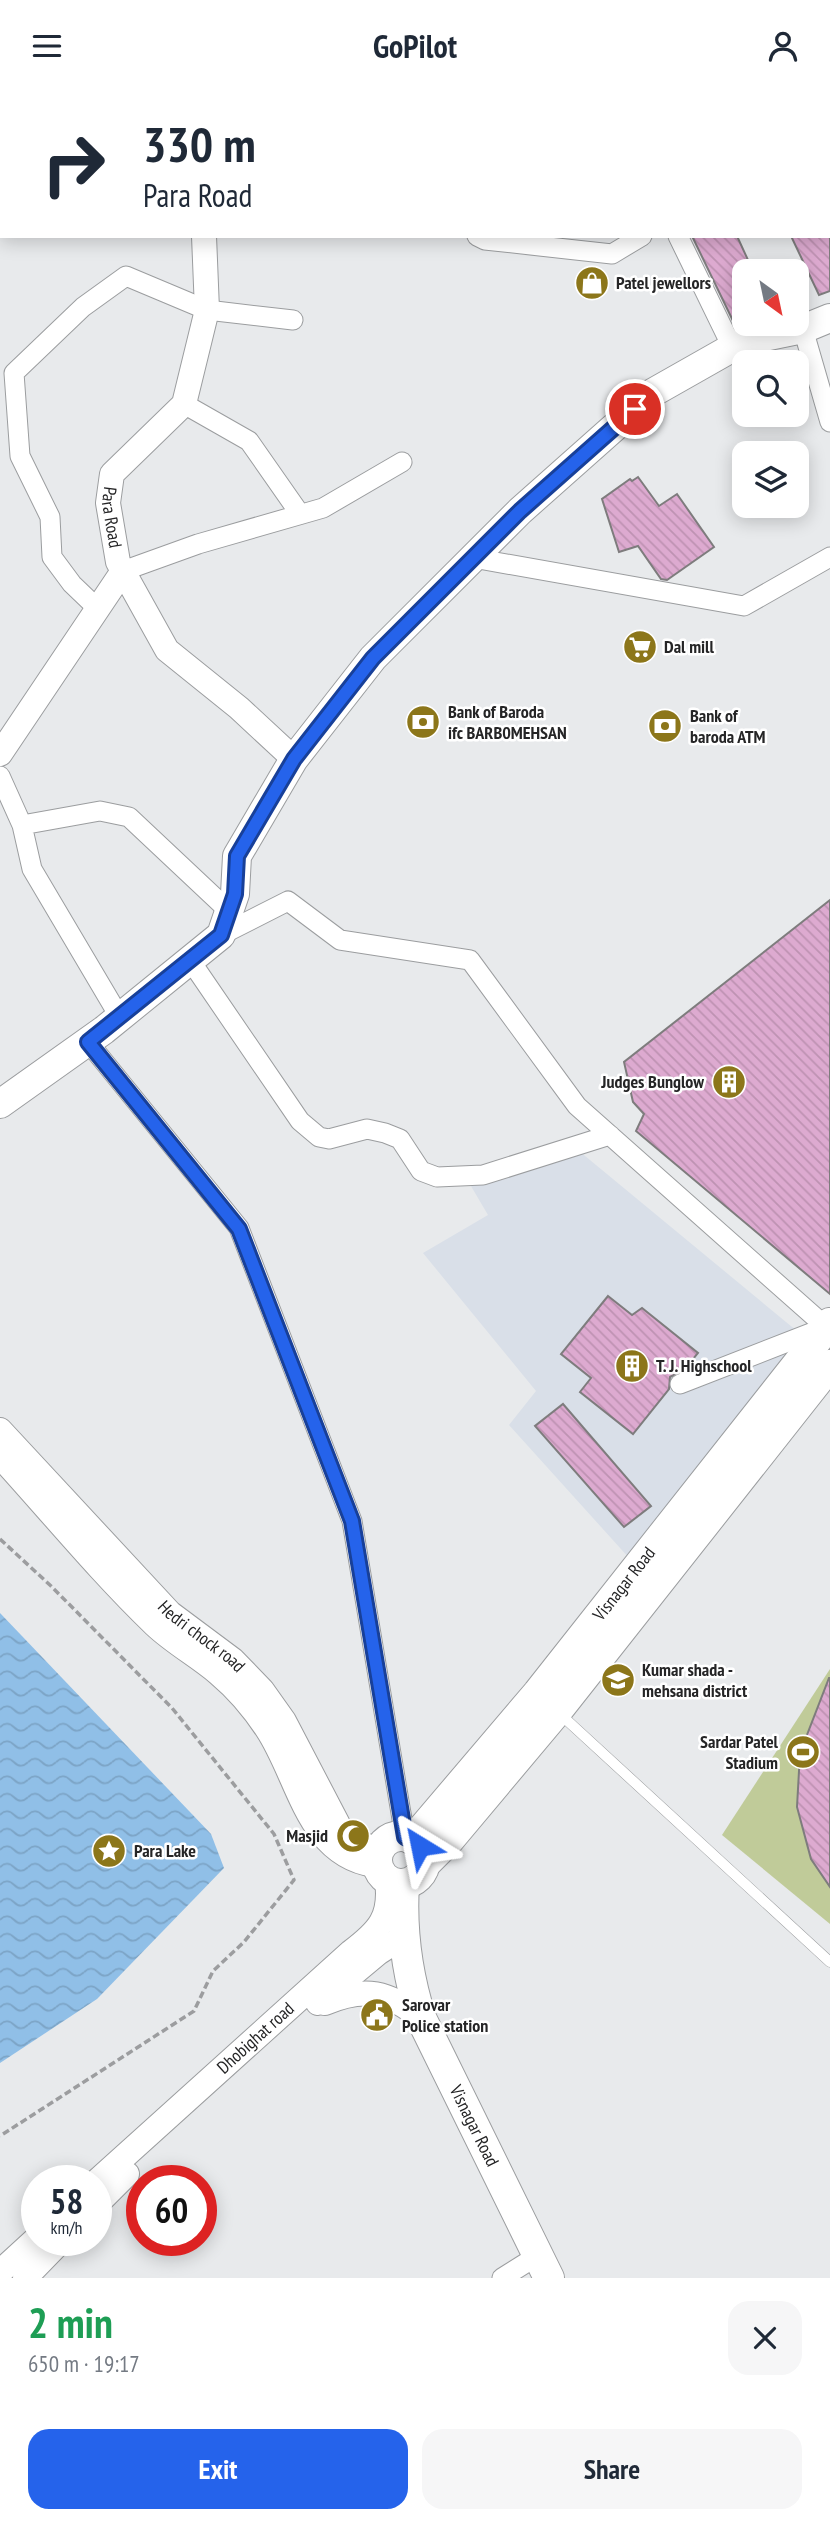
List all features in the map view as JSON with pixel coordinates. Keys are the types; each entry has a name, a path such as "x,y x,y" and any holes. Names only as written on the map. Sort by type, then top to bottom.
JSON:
{"main road":[{"path":"809,327 830,318"},
{"path":"0,1104 88,1042 190,960 225,923 235,894 237,856 294,759 373,658 520,511 654,392 744,341 769,336"},
{"name":"Visnagar Road","path":"547,1702 829,1326"},
{"name":"Visnagar Road","path":"543,2267 421,2018 409,1979 403,1937 399,1860 547,1702 830,1365"}],"street":[{"path":"204,238 207,310 184,404 249,441 300,515"},
{"path":"481,238 612,254 639,238"},
{"path":"679,238 732,347"},
{"path":"99,609 72,584 52,557 50,517 20,456 14,373 83,307 126,276 207,310 293,320"},
{"path":"805,336 830,422"},
{"name":"Para Road","path":"184,404 112,474 107,503 118,562 167,650 239,708 294,759"},
{"path":"0,754 123,571 198,544 323,508 402,462"},
{"path":"474,558 744,606 830,557"},
{"path":"0,776 22,825 32,869 119,1016"},
{"path":"22,825 100,811 129,817 225,923 288,901 340,940 470,960 577,1106 829,1326 680,1384"},
{"path":"190,960 300,1121 319,1137 329,1139 367,1129 385,1133 400,1139 421,1171 437,1177 483,1175 610,1135"},
{"path":"88,1042 239,1229 352,1521 399,1860"},
{"name":"Hedri chock road","path":"0,1430 170,1613 233,1660 261,1690 284,1721 342,1832 365,1847 399,1860"},
{"name":"Hedri chock road","path":"0,1456 158,1627 220,1674 247,1702 268,1731 327,1842 343,1855 360,1863 399,1860"},
{"name":"Dhobighat road","path":"112,2168 381,1926 399,1860"},
{"name":"Dhobighat road","path":"112,2189 310,2010 378,1953 403,1937"},
{"path":"310,2010 333,2000 367,1992 405,2005 421,2018"},
{"path":"0,2272 21,2253"},
{"path":"37,2273 50,2256"},
{"path":"502,2278 543,2267"}],"lane":[{"path":"547,1702 830,1962"}],"path":[{"path":"0,1539 51,1586 172,1708 274,1834 294,1881 243,1943 213,1971 194,2011 0,2136"}],"shaded area":[{"path":"573,1146 803,1336 630,1559 509,1425 536,1391 423,1253 488,1215 468,1181"}],"green space":[{"name":"Sardar Patel Stadium","path":"830,1669 830,1924 722,1835"}],"water":[{"name":"Para Lake","path":"0,1613 211,1834 224,1868 97,1999 0,2063"}],"building":[{"path":"693,238 738,238 748,259 732,259 732,319"},
{"path":"792,238 830,238 830,291 819,295 809,274 809,259 802,259"},
{"path":"638,477 659,506 677,494 714,547 667,580 661,579 638,546 619,552 602,499 630,479 632,481"},
{"name":"Judges Bunglow","path":"830,900 830,1294 636,1131 644,1114 633,1102 624,1062"},
{"name":"T. J. Highschool","path":"608,1296 632,1315 642,1308 698,1353 685,1369 670,1377 669,1389 633,1434 580,1392 591,1378 561,1354"},
{"path":"563,1404 651,1506 624,1527 535,1426"},
{"name":"Sardar Patel Stadium","path":"829,1678 830,1887 811,1859 797,1807 800,1753"}],"place":[{"name":"Patel jewellors","path":"592,283"},
{"name":"Dal mill","path":"640,647"},
{"name":"Bank of Baroda ifc BARB0MEHSAN","path":"423,722"},
{"name":"Bank of baroda ATM","path":"665,726"},
{"name":"Judges Bunglow","path":"729,1082"},
{"name":"T. J. Highschool","path":"632,1366"},
{"name":"Kumar shada - mehsana district","path":"618,1680"},
{"name":"Sardar Patel Stadium","path":"803,1752"},
{"name":"Masjid","path":"353,1836"},
{"name":"Para Lake","path":"109,1851"},
{"name":"Sarovar Police station","path":"377,2015"}],"route":[{"path":"420,1846 405,1837 352,1521 239,1229 88,1042 221,935 235,894 237,856 294,759 373,658 520,511 635,409"}]}
